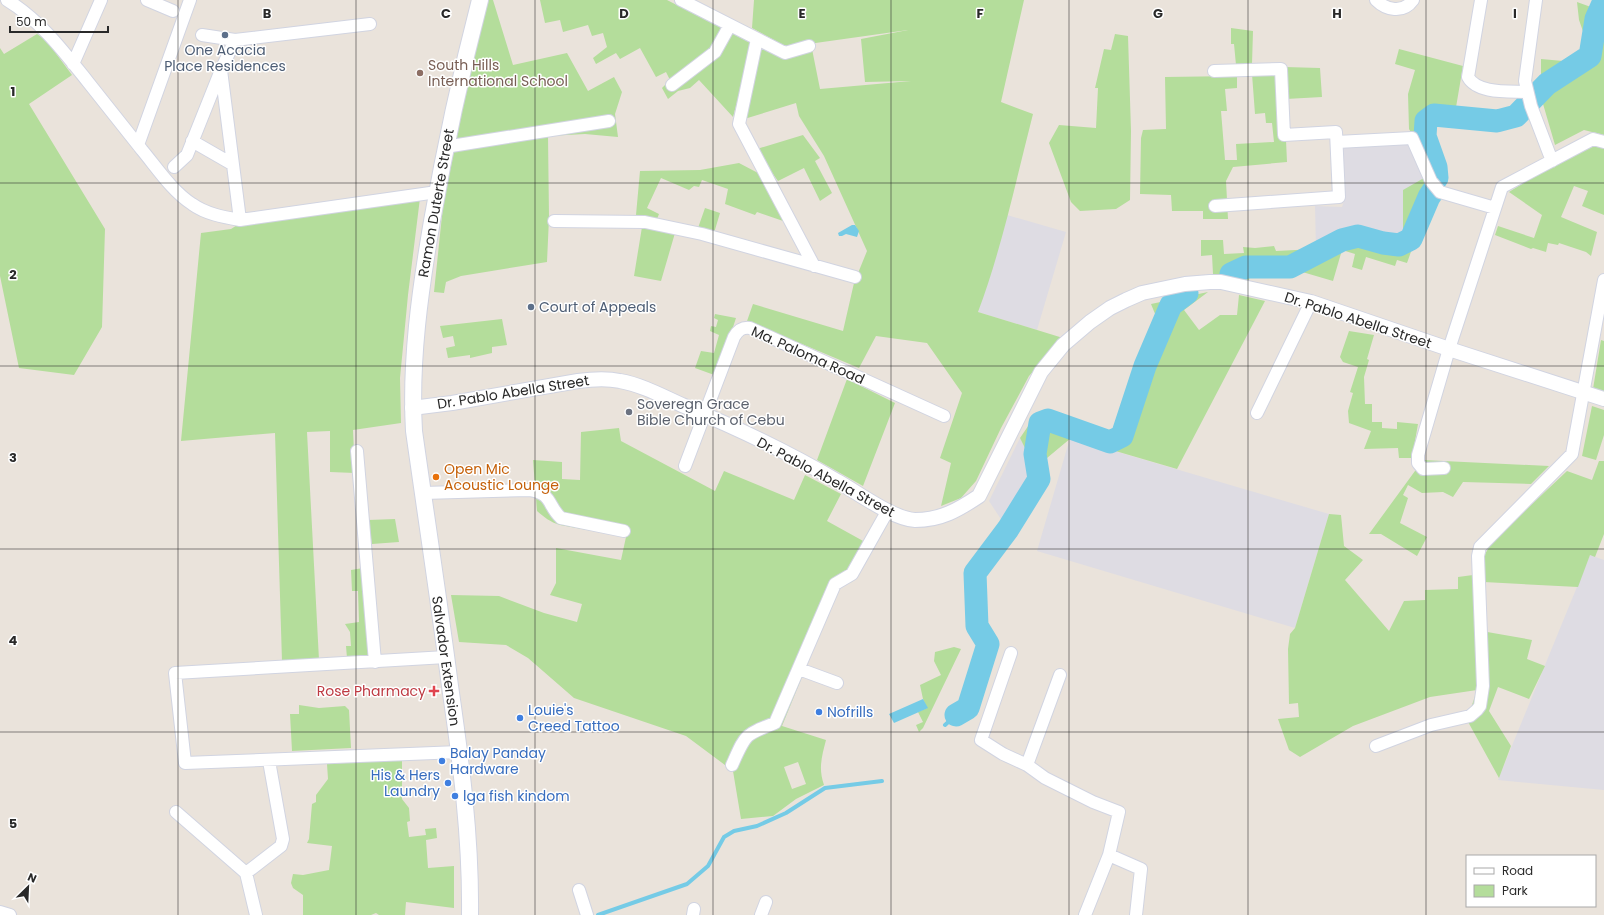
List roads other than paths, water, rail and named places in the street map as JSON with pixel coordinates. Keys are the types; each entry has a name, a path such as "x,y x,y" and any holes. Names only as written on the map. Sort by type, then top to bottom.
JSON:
{"main road":[{"name":"Ramon Duterte Street","path":"412,408 416,328 437,192 461,71 480,0"},
{"name":"Salvador Extension","path":"412,408 466,811 471,874 470,915"}],"street":[{"path":"7,0 26,5 164,177 190,203 220,217 240,220 437,192"},
{"path":"73,64 101,0"},
{"path":"147,0 173,11"},
{"path":"138,145 190,0"},
{"path":"681,0 694,3 730,25 785,53 809,46"},
{"path":"1376,0 1385,8 1400,9 1410,4 1413,0"},
{"path":"1481,0 1468,77 1475,86 1528,98"},
{"path":"1536,0 1525,81 1528,98 1552,161"},
{"path":"202,35 235,40 370,24"},
{"path":"672,84 715,52 730,25"},
{"path":"757,39 739,124 814,266"},
{"path":"174,166 187,155 221,70 235,40"},
{"path":"1214,71 1281,69 1284,135 1336,132 1339,197 1215,206"},
{"path":"221,70 240,220"},
{"path":"445,147 609,121"},
{"path":"1336,142 1412,138 1431,180 1440,192 1495,208"},
{"path":"1444,468 1423,469 1418,463 1418,455 1449,349 1502,187 1593,139 1604,142"},
{"path":"192,141 232,164"},
{"path":"554,221 645,222 702,234 855,277"},
{"path":"1376,746 1431,725 1470,716 1477,710 1483,686 1478,556 1480,547 1572,454 1604,280"},
{"name":"Dr. Pablo Abella Street","path":"412,408 597,379 620,381 638,386 705,414 836,480 901,517 914,520 927,519 946,516 979,496 1035,383 1052,358 1070,337 1110,308 1142,293 1185,284 1210,282 1256,289 1311,302 1449,349 1604,399"},
{"path":"1257,413 1311,302"},
{"name":"Ma. Paloma Road","path":"685,466 734,337 737,332 746,328 750,328 944,416"},
{"path":"357,451 376,662"},
{"path":"423,494 530,490 540,492 548,498 555,512 562,518 624,531"},
{"path":"732,765 743,739 750,733 776,724 835,584 852,574 888,510"},
{"path":"1011,653 981,740 1003,754 1027,765 1045,778 1086,799 1120,812 1109,855 1085,915"},
{"path":"446,657 175,673 185,763 268,761 459,752"},
{"path":"799,669 837,683"},
{"path":"1027,765 1060,675"},
{"path":"246,873 281,846 283,839 268,761"},
{"path":"176,812 246,873 256,915"},
{"path":"1109,855 1141,869 1136,915"},
{"path":"579,890 587,914"},
{"path":"761,915 766,902"},
{"path":"0,912 10,915"}],"water":[{"path":"852,225 855,225 859,231 857,237 846,234 839,236 838,233"},
{"path":"923,699 928,708 894,723 889,714"}],"waterway":[{"path":"1437,178 1436,167 1425,136 1426,121 1434,115 1497,121 1516,116 1547,84 1590,56 1596,19 1604,1"},
{"path":"1231,274 1246,267 1290,267 1342,240 1358,236 1383,243 1399,245 1411,239 1433,191"},
{"path":"956,715 968,708 988,644 977,626 975,573 1008,529 1039,479 1035,454 1040,423 1048,420 1110,442 1122,436 1145,366 1171,305 1187,293"},
{"path":"945,725 956,715"},
{"path":"598,915 687,884 708,866 724,837 734,831 757,826 786,813 825,788 882,781"}],"place":[{"name":"One Acacia Place Residences","path":"225,35"},
{"name":"South Hills International School","path":"420,73"},
{"name":"Court of Appeals","path":"531,307"},
{"name":"Soveregn Grace Bible Church of Cebu","path":"629,412"},
{"name":"Open Mic Acoustic Lounge","path":"436,477"},
{"name":"Rose Pharmacy","path":"434,691"},
{"name":"Nofrills","path":"819,712"},
{"name":"Louie's Creed Tattoo","path":"520,718"},
{"name":"Balay Panday Hardware","path":"442,761"},
{"name":"His & Hers Laundry","path":"448,783"},
{"name":"lga fish kindom","path":"455,796"}]}
